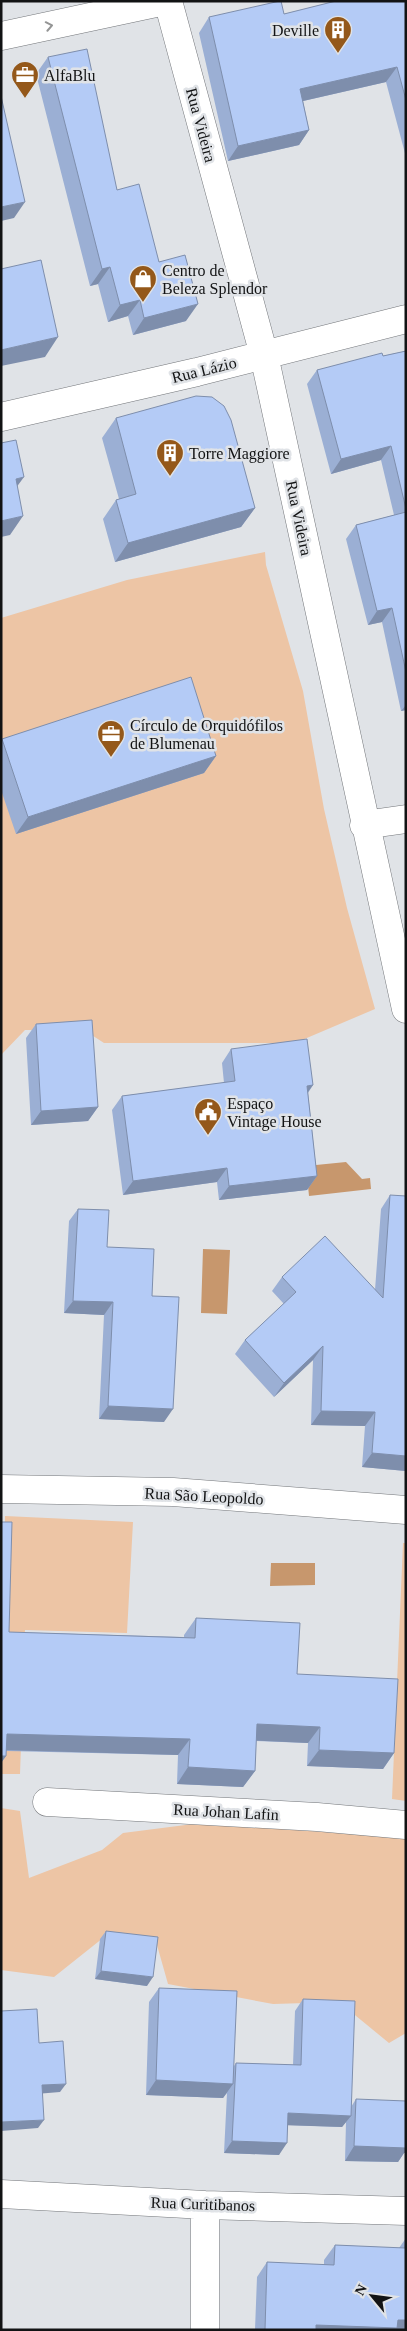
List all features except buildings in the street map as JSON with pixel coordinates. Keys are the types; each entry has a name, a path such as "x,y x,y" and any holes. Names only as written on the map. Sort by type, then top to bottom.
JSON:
{"street":[{"path":"1,36 166,1"},
{"name":"Rua Videira","path":"166,1 264,355 364,824 406,1009"},
{"name":"Rua Lázio","path":"1,417 264,355 406,319"},
{"path":"364,824 406,819"},
{"name":"Rua São Leopoldo","path":"1,1489 173,1492 406,1510"},
{"name":"Rua Johan Lafin","path":"47,1802 317,1817 406,1825"},
{"name":"Rua Curitibanos","path":"1,2194 205,2205 406,2211"},
{"path":"205,2205 205,2330"}],"shaded area":[{"path":"265,552 266,565 303,691 324,809 347,908 375,1009 295,1043 104,1043 84,1030 25,1030 1,1055 1,618 127,580"},
{"path":"346,1162 362,1179 370,1178 371,1189 309,1196 306,1166"},
{"path":"203,1249 230,1250 227,1314 201,1313"},
{"path":"5,1516 133,1522 127,1633 25,1630 20,1774 1,1774"},
{"path":"403,1543 406,1543 406,1801 392,1799"},
{"path":"271,1563 315,1563 315,1585 270,1586"},
{"path":"1,1808 20,1811 29,1878 102,1850 123,1833 201,1823 406,1838 406,2033 389,2043 339,2002 273,2004 168,1984 155,1938 103,1938 54,1977 1,1970"}],"place":[{"name":"Deville","path":"338,54"},
{"name":"AlfaBlu","path":"25,99"},
{"name":"Centro de Beleza Splendor","path":"143,303"},
{"name":"Torre Maggiore","path":"170,477"},
{"name":"Círculo de Orquidófilos de Blumenau","path":"111,758"},
{"name":"Espaço Vintage House","path":"208,1136"}]}
